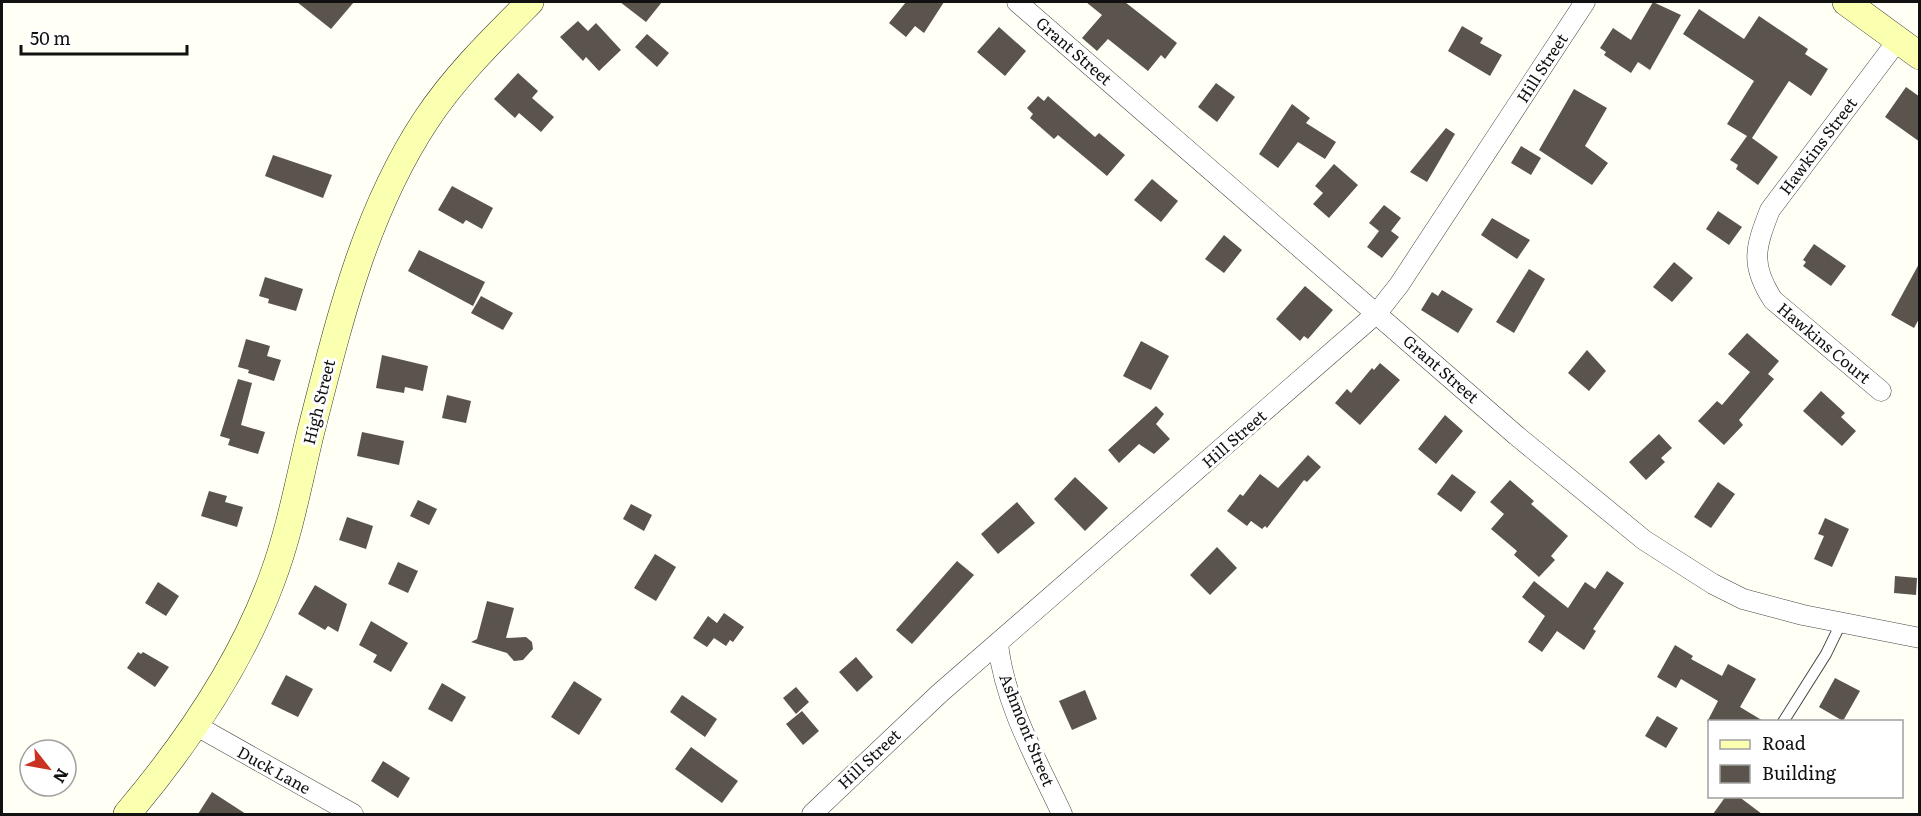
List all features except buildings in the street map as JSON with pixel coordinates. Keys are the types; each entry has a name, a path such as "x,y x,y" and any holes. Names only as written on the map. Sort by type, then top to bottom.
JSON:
{"main road":[{"name":"High Street","path":"127,814 195,725 244,643 272,578 285,537 347,294 379,206 427,118 466,70 530,2"},
{"path":"1846,2 1920,56"}],"street":[{"name":"Grant Street","path":"1017,2 1592,498 1644,540 1684,567 1743,599 1803,615 1842,620 1920,638"},
{"name":"Hill Street","path":"812,814 940,693 1377,313 1399,285 1585,2"},
{"name":"Hawkins Street","path":"1755,260 1760,234 1770,210 1898,40"},
{"name":"Hawkins Court","path":"1755,260 1761,281 1773,300 1881,391"},
{"name":"Ashmont Street","path":"998,644 1002,674 1014,708 1062,814"},
{"name":"Duck Lane","path":"195,725 353,814"}],"lane":[{"path":"1784,720 1826,654 1842,620"}]}
